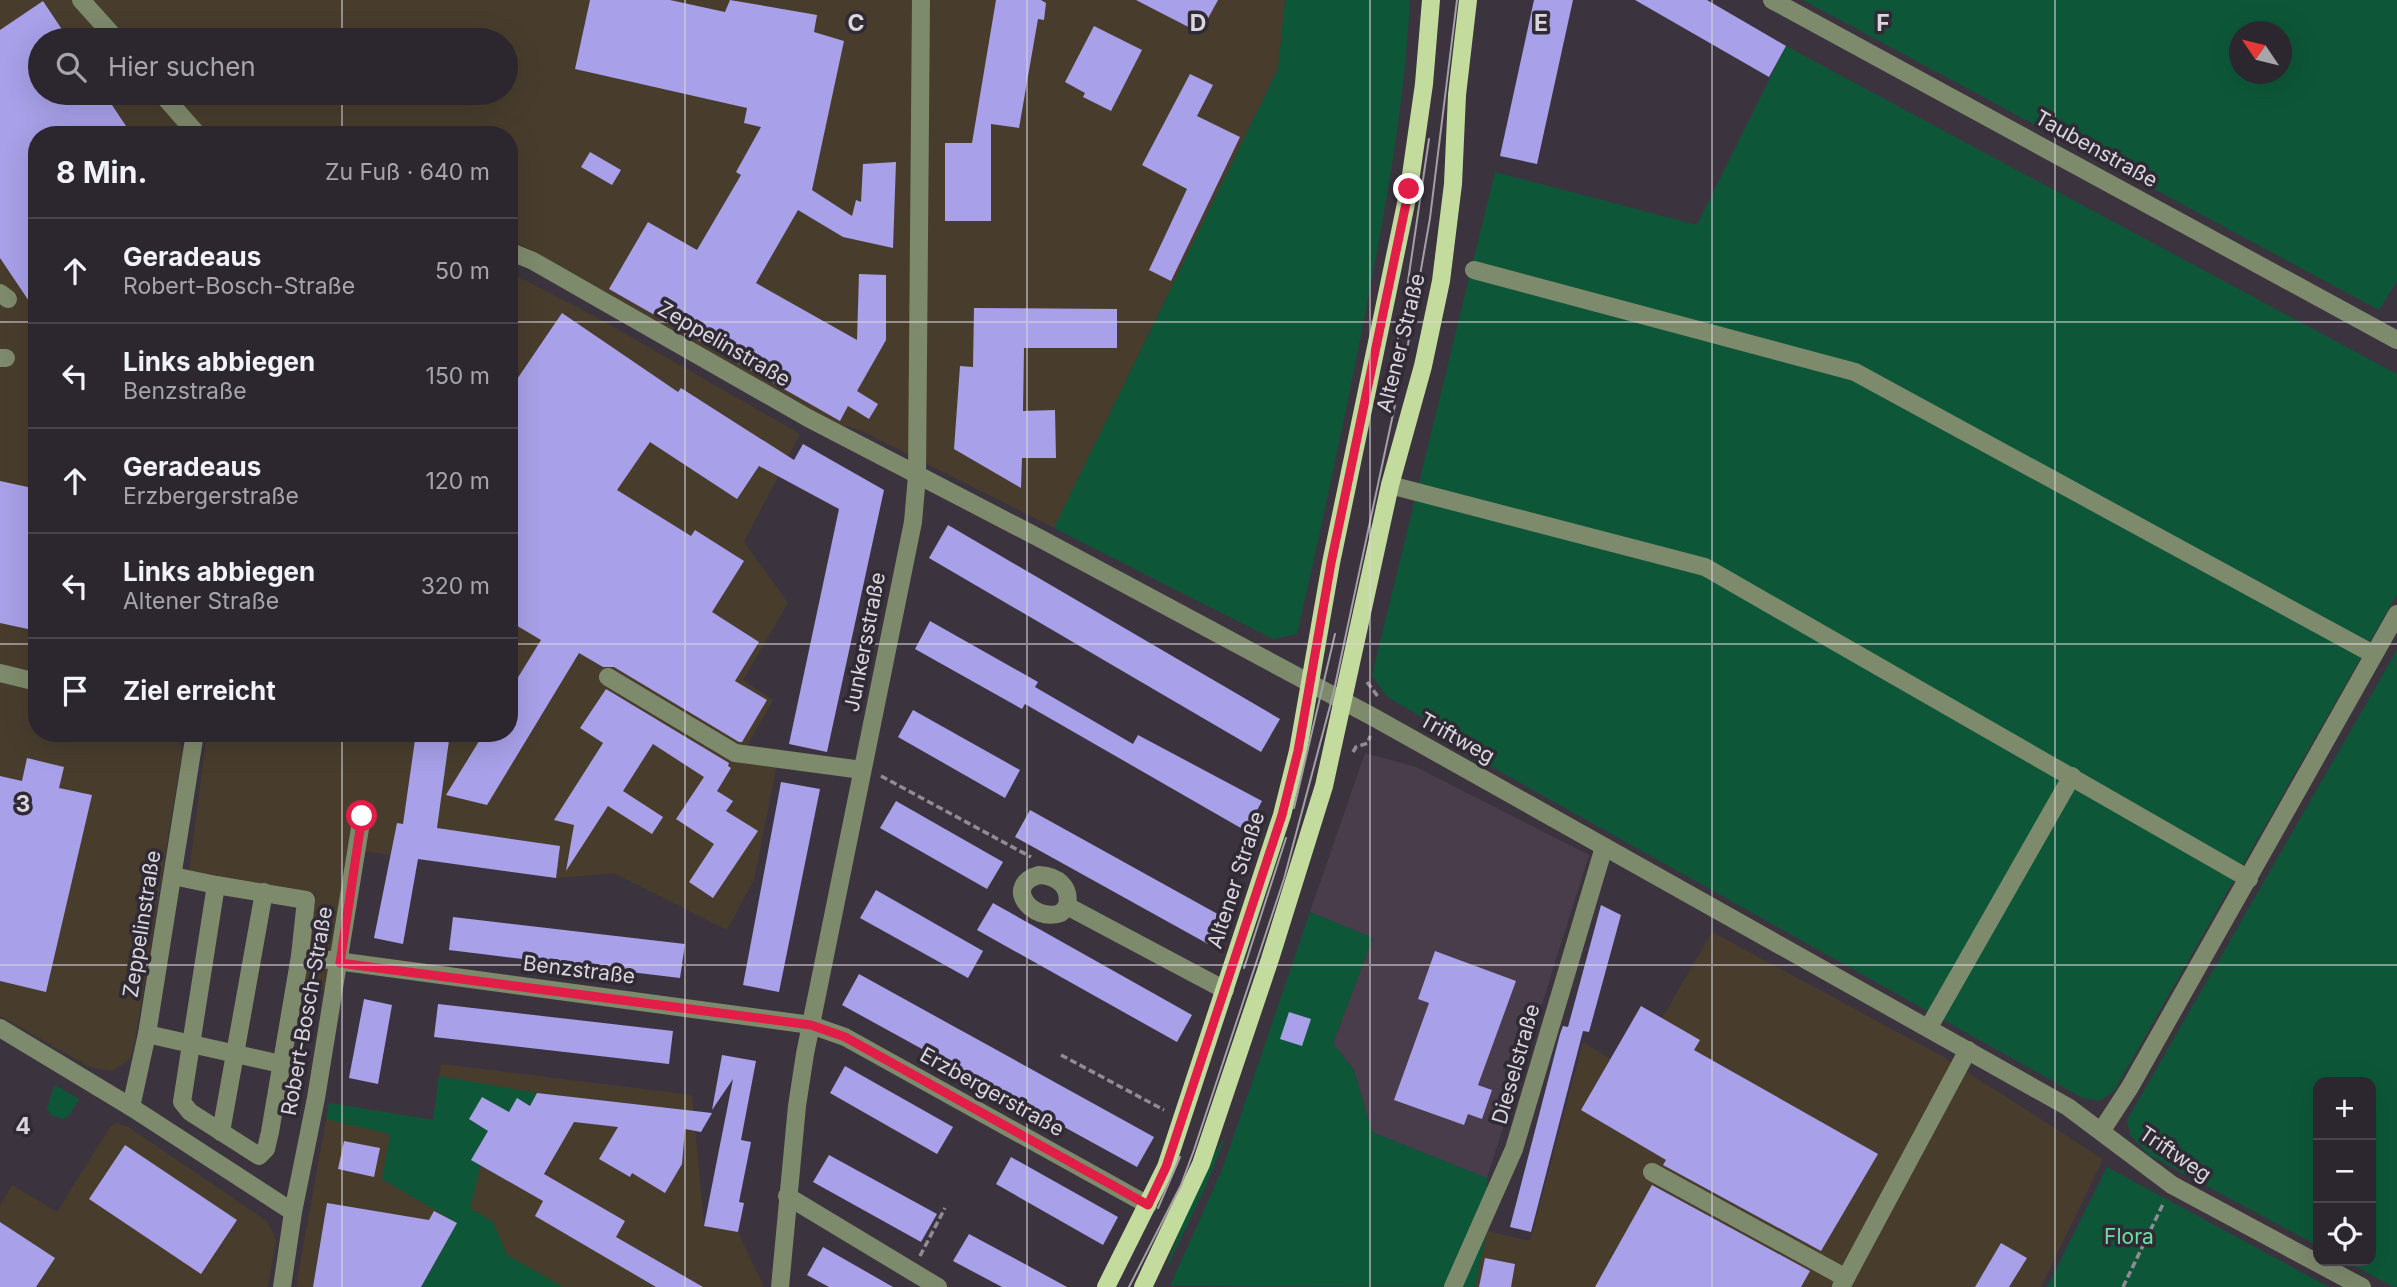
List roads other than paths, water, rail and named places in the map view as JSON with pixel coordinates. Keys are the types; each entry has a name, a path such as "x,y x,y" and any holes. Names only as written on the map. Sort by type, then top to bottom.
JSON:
{"main road":[{"name":"Altener Straße","path":"1106,1287 1148,1205 1182,1119 1282,815 1311,684 1331,563 1409,189 1424,85 1432,0"},
{"name":"Altener Straße","path":"1146,1286 1196,1176 1219,1112 1306,847 1344,701 1390,485 1423,366 1441,281 1453,184 1457,95 1468,0"}],"street":[{"path":"81,0 106,28"},
{"name":"Junkersstraße","path":"779,1287 786,1196 797,1106 811,1025 913,522 917,476 920,0"},
{"name":"Taubenstraße","path":"1772,0 2397,340"},
{"path":"172,105 190,126"},
{"name":"Zeppelinstraße","path":"518,255 534,261 917,476"},
{"path":"1474,270 1855,372 2373,654"},
{"name":"Triftweg","path":"917,476 976,504 1344,701 1928,1027 2068,1107 2172,1185 2362,1287"},
{"path":"1390,485 1705,567 2249,879"},
{"path":"2102,1130 2130,1087 2249,879 2397,614"},
{"path":"0,673 28,680"},
{"path":"608,677 734,753 862,770"},
{"name":"Zeppelinstraße","path":"138,1111 147,1034 194,742"},
{"path":"1928,1027 2073,776"},
{"name":"Robert-Bosch-Straße","path":"282,1287 293,1212 340,963 362,816"},
{"name":"Dieselstraße","path":"1452,1287 1514,1149 1604,847"},
{"path":"1039,875 1061,882 1069,898 1068,906 1061,913 1052,916 1031,909 1021,893 1030,877 1039,875"},
{"path":"173,876 306,900 300,956 263,1155 252,1153 190,1112 182,1102 216,885"},
{"path":"220,1132 264,892"},
{"name":"Altener Straße","path":"1068,906 1225,990"},
{"name":"Benzstraße","path":"300,956 811,1025"},
{"name":"Erzbergerstraße","path":"811,1025 845,1037 1148,1205"},
{"path":"0,1028 138,1111 293,1212"},
{"path":"147,1034 281,1064"},
{"path":"1652,1172 1843,1282 1968,1050"},
{"path":"786,1196 938,1287"}],"tram line":[{"path":"1129,1287 1181,1185 1194,1150 1284,879 1333,695 1408,344 1430,218 1457,0"},
{"path":"1407,288 1429,139"},
{"path":"1392,367 1402,319"},
{"path":"1294,808 1335,634"},
{"path":"1244,968 1286,838"},
{"path":"1158,1208 1180,1157"}],"park label":[{"name":"Flora","path":"2129,1237"}]}
